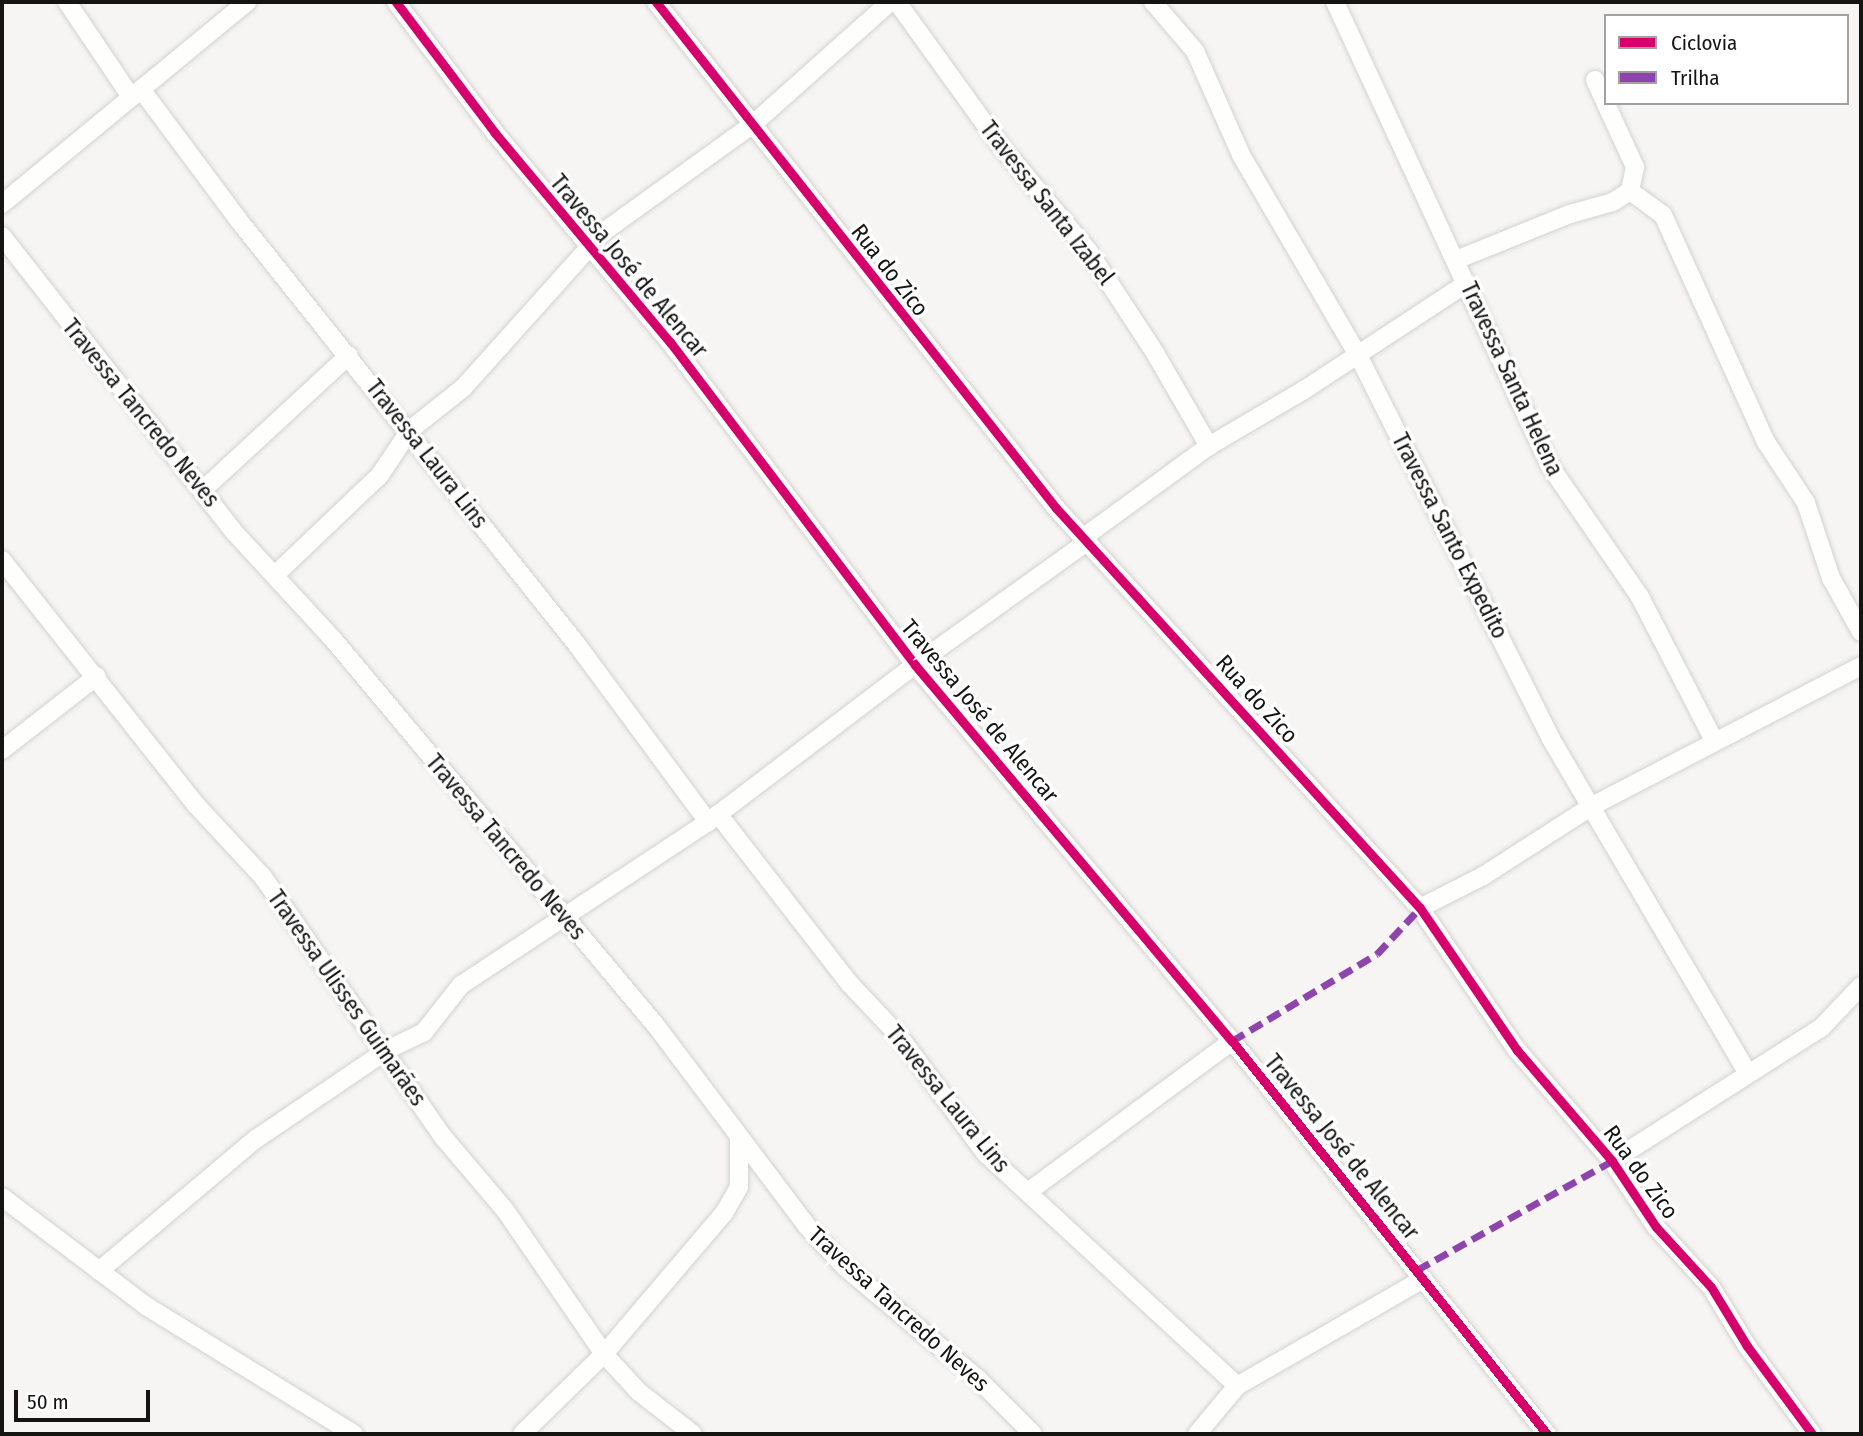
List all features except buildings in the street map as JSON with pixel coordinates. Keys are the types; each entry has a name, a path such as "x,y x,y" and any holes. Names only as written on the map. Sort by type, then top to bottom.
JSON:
{"street":[{"name":"Travessa Laura Lins","path":"67,2 136,93 410,430 713,818 849,983 899,1036 986,1154 1237,1386"},
{"path":"2,204 247,2"},
{"name":"Travessa José de Alencar","path":"396,2 516,160 591,244 915,665 1232,1041 1547,1434"},
{"name":"Rua do Zico","path":"656,2 928,350 1086,539 1420,908 1517,1050 1612,1161 1656,1227 1711,1287 1747,1346 1812,1434"},
{"path":"275,575 380,475 410,430 463,388 591,244 752,125 890,2"},
{"name":"Travessa Santa Izabel","path":"897,2 1000,145 1089,253 1155,353 1209,446"},
{"name":"Travessa Santo Expedito","path":"1153,2 1195,51 1269,207 1358,355 1551,739 1748,1073"},
{"name":"Travessa Santa Helena","path":"1335,2 1457,260 1550,466 1640,597 1715,742"},
{"path":"1595,80 1604,100"},
{"path":"1457,260 1570,214 1613,202 1630,191 1635,167 1606,105"},
{"path":"1630,191 1657,207 1668,224 1766,442 1807,503 1831,578 1861,632"},
{"name":"Travessa Tancredo Neves","path":"2,236 204,489 245,545 275,575 564,915 657,1027 739,1141 845,1267 979,1380 1033,1434"},
{"path":"99,1270 256,1139 387,1050 425,1032 461,985 713,818 1209,446 1358,355 1467,283"},
{"path":"204,489 349,355"},
{"name":"Travessa Ulisses Guimarães","path":"2,560 97,676 196,805 263,877 387,1050 444,1138 505,1210 604,1354 639,1392 693,1434"},
{"path":"1420,908 1483,876 1592,806 1861,666"},
{"path":"2,750 97,676"},
{"path":"1612,1161 1821,1028 1861,986"},
{"path":"1028,1192 1232,1041"},
{"path":"522,1434 604,1354 736,1195 741,1181 739,1141"},
{"path":"2,1198 99,1270 265,1383 354,1434"},
{"path":"1197,1434 1237,1386 1423,1279"}],"marked path":[{"path":"1232,1041 1377,954 1420,908"},
{"path":"1417,1270 1612,1161"}],"cycle path":[{"path":"396,2 495,133 670,342 915,665 1232,1041 1547,1434"},
{"path":"656,2 1056,508 1420,908 1517,1050 1612,1161 1656,1227 1711,1287 1747,1346 1812,1434"}]}
